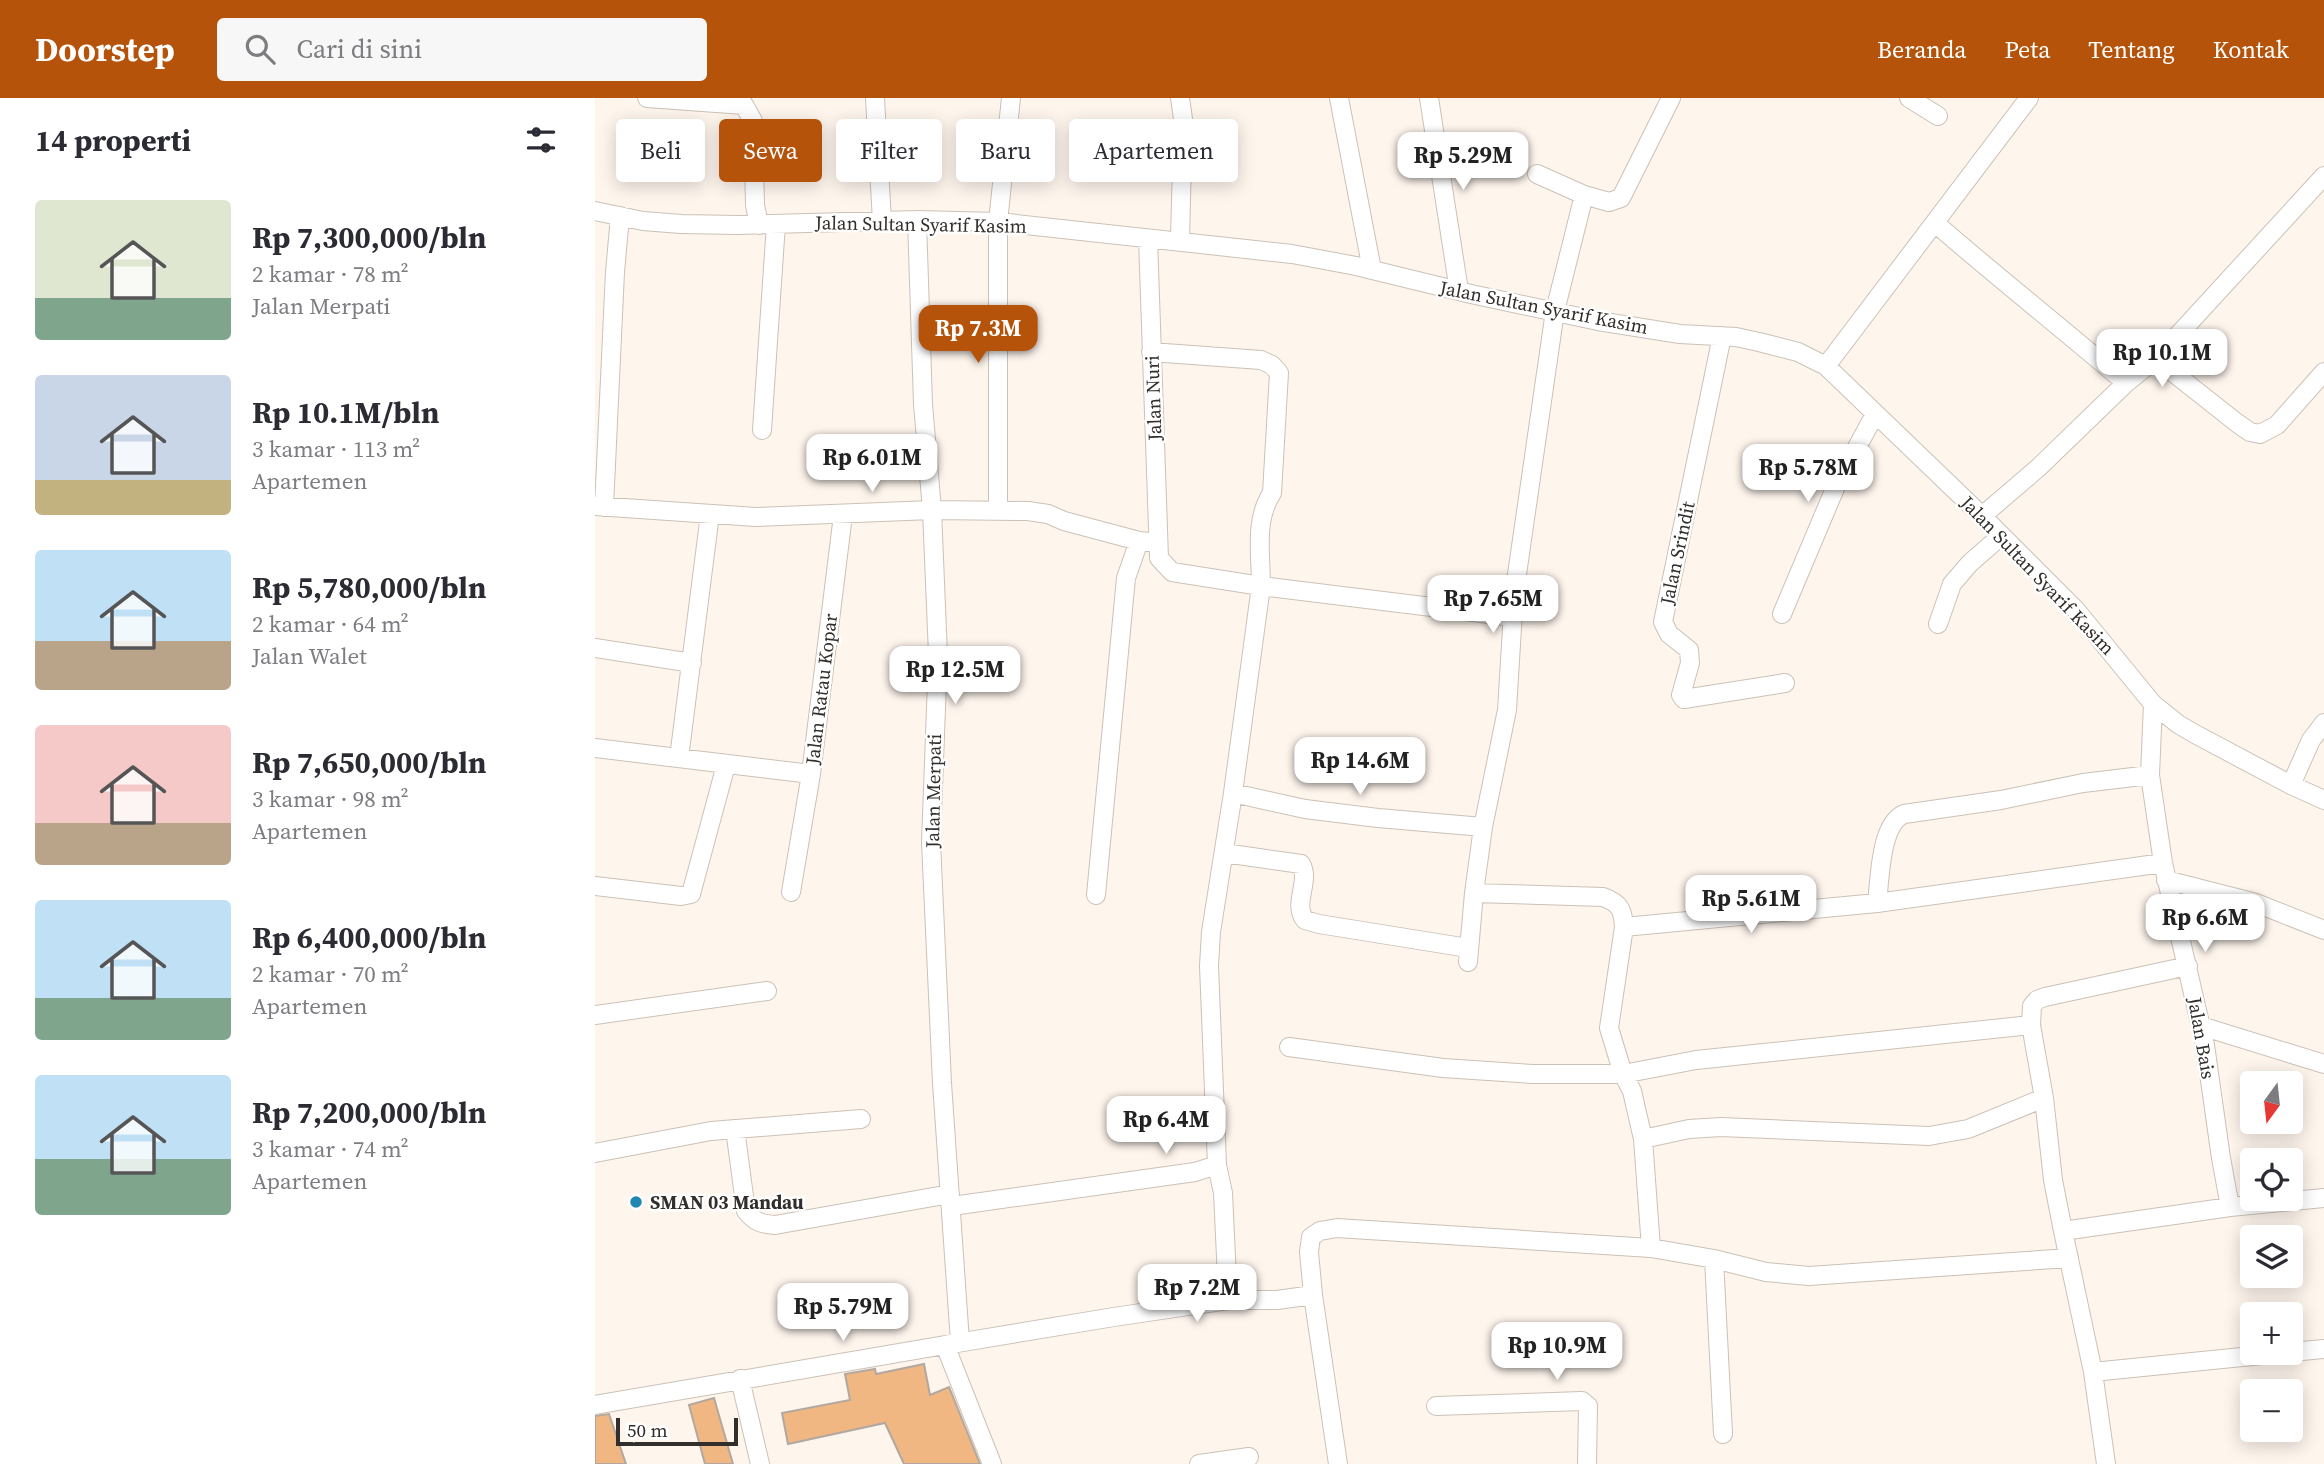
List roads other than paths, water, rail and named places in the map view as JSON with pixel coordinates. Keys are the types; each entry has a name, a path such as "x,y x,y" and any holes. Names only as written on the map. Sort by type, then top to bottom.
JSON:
{"street":[{"path":"647,98 744,105 753,121 755,205 767,224 762,430"},
{"path":"875,98 882,221"},
{"path":"998,509 998,222 1011,98"},
{"path":"1180,98 1183,120 1180,241"},
{"path":"1339,98 1372,270"},
{"path":"1429,98 1459,291"},
{"path":"1537,174 1584,195 1609,202 1621,198 1671,98"},
{"path":"1909,98 1938,116"},
{"path":"1826,366 2029,98"},
{"path":"1982,516 2038,468 2126,383 2156,359 2324,176"},
{"path":"1224,853 1301,864 1304,872 1300,911 1305,920 1468,955 1483,827 1507,710 1514,595 1555,311 1584,195"},
{"name":"Jalan Sultan Syarif Kasim","path":"595,211 643,221 681,224 917,220 998,222 1292,254 1598,321 1680,334 1722,336 1798,352 1826,366 1982,516 2076,610 2153,704 2178,724 2324,800"},
{"path":"621,216 600,507 756,517 998,509 1048,514 1139,541 1159,550 1172,572 1261,586 1513,617"},
{"name":"Jalan Merpati","path":"917,220 923,404 932,510 938,654 930,821 942,1083 951,1200 953,1344 992,1464"},
{"path":"1934,223 2126,383"},
{"name":"Jalan Nuri","path":"1148,239 1159,550"},
{"name":"Jalan Srindit","path":"1722,336 1663,622 1669,634 1689,650 1690,663 1681,695 1685,699 1785,683"},
{"path":"1151,352 1261,360 1272,365 1279,373 1272,493 1264,504 1260,521 1261,586 1211,932 1209,966 1217,1165 1223,1193 1228,1300"},
{"path":"2156,359 2237,423 2250,432 2260,434 2277,425 2324,372"},
{"path":"1782,614 1836,486 1875,414"},
{"path":"680,758 710,514"},
{"name":"Jalan Ratau Kopar","path":"595,748 811,774 843,514"},
{"path":"1938,624 1952,584 1970,563 2001,536"},
{"path":"1096,895 1126,578 1139,541"},
{"path":"595,648 692,663"},
{"name":"Jalan Bais","path":"2153,704 2150,775 2164,871 2201,1026 2231,1207"},
{"path":"2291,785 2311,740 2324,723"},
{"path":"595,886 681,896 691,894 726,765"},
{"path":"791,892 811,774"},
{"path":"1877,903 1887,838 1891,823 1897,817 2083,783 2150,775"},
{"path":"1233,793 1305,809 1483,827"},
{"path":"1625,927 1877,903 2164,871 2324,930"},
{"path":"1474,893 1603,897 1620,906 1625,927 1609,1028 1623,1074 1632,1091 1643,1139 1651,1248"},
{"path":"2106,1464 2092,1372 2053,1180 2044,1098 2031,1026 2032,1006 2037,1000 2188,966"},
{"path":"595,1015 767,991"},
{"path":"1289,1047 1443,1069 1533,1074 1623,1074 1696,1060 2031,1026"},
{"path":"2201,1026 2324,1064"},
{"path":"1643,1139 1689,1129 1721,1128 1929,1136 1968,1129 2044,1098"},
{"path":"595,1153 711,1130 861,1119"},
{"path":"734,1129 746,1211 753,1220 761,1224 775,1225 951,1200 1195,1172 1217,1165"},
{"path":"2063,1231 2231,1207 2324,1198"},
{"path":"1338,1464 1309,1252 1311,1237 1320,1230 1336,1228 1651,1248 1714,1259 1766,1272 1809,1276 2069,1258"},
{"path":"1714,1259 1724,1434"},
{"path":"595,1405 1114,1317 1228,1300 1277,1300 1313,1295"},
{"path":"2303,1351 2324,1349"},
{"path":"2092,1372 2240,1357"},
{"path":"740,1379 761,1464"},
{"path":"1436,1406 1582,1401 1588,1406 1587,1464"},
{"path":"1199,1464 1249,1457"}],"place":[{"name":"SMAN 03 Mandau","path":"636,1202"}]}
